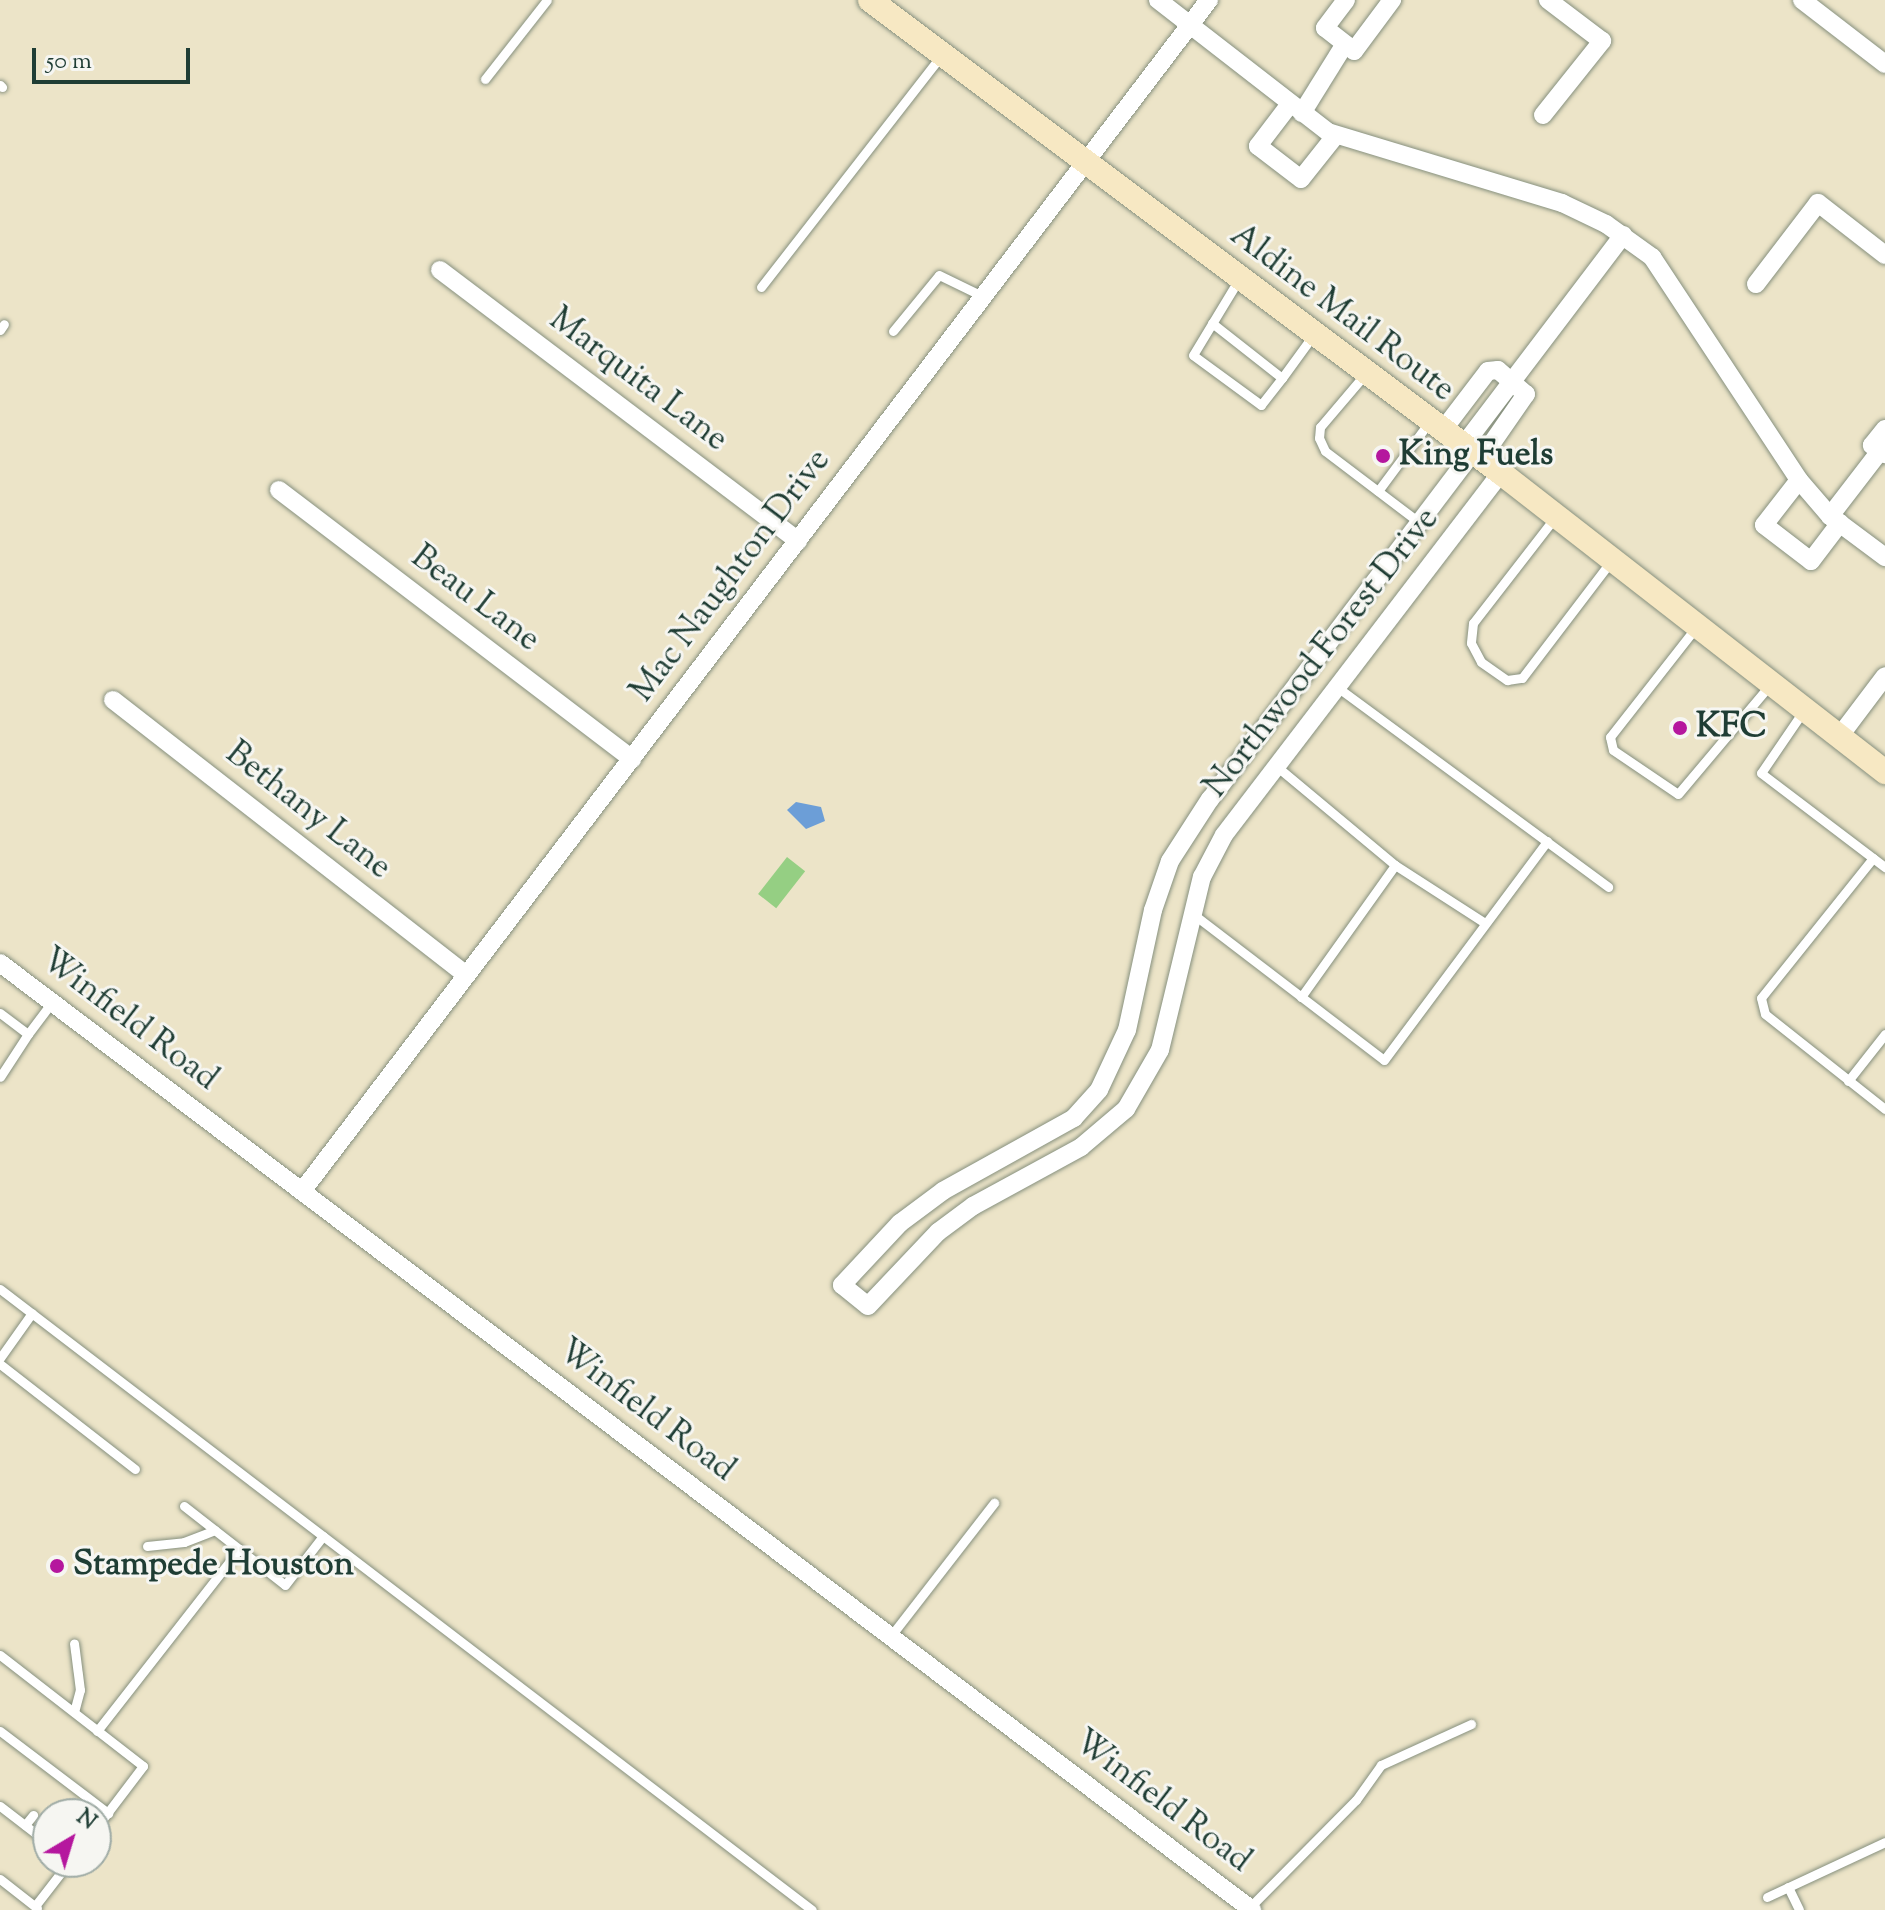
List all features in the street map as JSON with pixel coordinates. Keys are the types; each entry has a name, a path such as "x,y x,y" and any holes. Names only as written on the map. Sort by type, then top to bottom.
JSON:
{"main road":[{"name":"Aldine Mail Route","path":"870,0 1083,163 1501,473 1885,772"}],"street":[{"path":"1158,0 1296,109 1336,135 1562,203 1623,235 1662,270 1799,480 1835,519 1885,557"},
{"name":"Mac Naughton Drive","path":"303,1190 464,973 632,759 1209,0"},
{"path":"1346,0 1325,28 1354,51 1392,0"},
{"path":"1543,115 1602,41 1548,0"},
{"path":"1802,0 1885,64"},
{"path":"1336,135 1301,179 1258,146 1296,109 1345,44"},
{"path":"1756,284 1818,203 1885,255"},
{"path":"1437,426 1488,371 1498,370 1512,381 1623,235"},
{"name":"Marquita Lane","path":"440,270 798,541"},
{"name":"Northwood Forest Drive","path":"1501,473 1224,835 1202,877 1160,1050 1126,1109 1081,1147 973,1206 938,1232 868,1306 842,1285 921,1207 1074,1118 1099,1090 1127,1030 1153,910 1170,861 1198,818 1472,452 1526,394 1512,381"},
{"path":"1799,480 1764,525 1811,561 1835,519 1883,452 1872,445 1885,429"},
{"name":"Beau Lane","path":"279,490 632,759"},
{"path":"1839,737 1885,676"},
{"name":"Bethany Lane","path":"113,700 464,973"},
{"name":"Northwood Forest Drive","path":"1198,818 1224,835"},
{"name":"Winfield Road","path":"0,963 1250,1909"},
{"path":"1099,1090 1126,1109"}],"lane":[{"path":"485,79 547,0"},
{"path":"761,287 942,55"},
{"path":"893,331 939,275 982,296"},
{"path":"1239,279 1193,355 1261,405 1314,334"},
{"path":"1212,323 1282,378"},
{"path":"1366,373 1320,427 1319,438 1325,451 1420,523"},
{"path":"1378,491 1437,426"},
{"path":"1556,516 1473,623 1471,643 1481,662 1507,680 1522,678 1612,560"},
{"path":"1697,626 1610,737 1613,750 1678,794 1771,684"},
{"path":"1337,687 1608,887"},
{"path":"1804,710 1761,773 1885,867"},
{"path":"1275,765 1395,865 1485,923"},
{"path":"1192,914 1384,1060 1547,841"},
{"path":"1873,858 1761,998 1765,1014 1885,1109"},
{"path":"1301,997 1395,865"},
{"path":"0,1077 52,1002"},
{"path":"0,1013 28,1034"},
{"path":"1848,1081 1885,1034"},
{"path":"0,1289 812,1910"},
{"path":"0,1358 32,1313"},
{"path":"0,1364 135,1469"},
{"path":"890,1637 994,1503"},
{"path":"184,1506 285,1585 323,1536"},
{"path":"147,1546 184,1542 215,1530"},
{"path":"97,1731 239,1549"},
{"path":"74,1643 80,1690 74,1712"},
{"path":"0,1655 143,1766 112,1808"},
{"path":"1250,1909 1356,1800 1381,1765 1471,1724"},
{"path":"0,1731 86,1798"},
{"path":"0,1806 32,1830"},
{"path":"25,1825 32,1816"},
{"path":"1767,1897 1885,1842"},
{"path":"0,1879 38,1908 58,1878"},
{"path":"1788,1887 1799,1910"}],"green space":[{"path":"787,857 805,871 776,908 758,894"}],"water":[{"path":"796,802 821,807 825,821 806,829 787,810"}],"place":[{"name":"King Fuels","path":"1383,456"},
{"name":"KFC","path":"1680,728"},
{"name":"Stampede Houston","path":"57,1566"}]}
